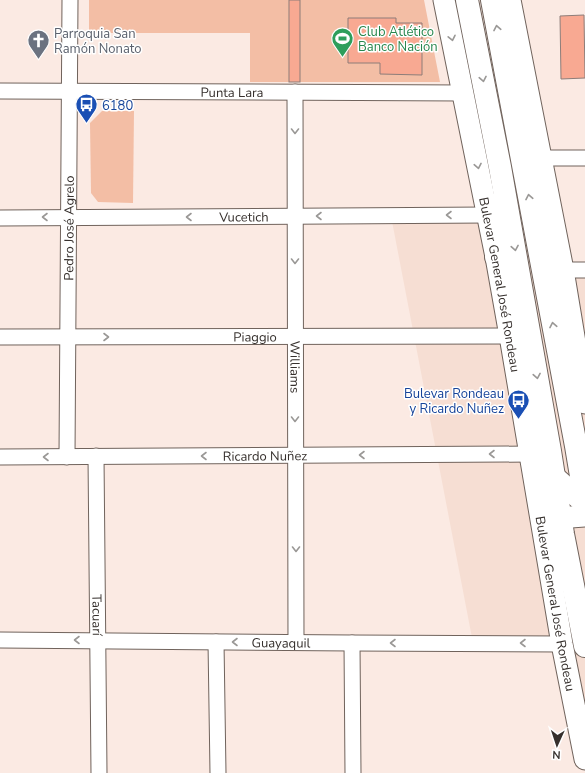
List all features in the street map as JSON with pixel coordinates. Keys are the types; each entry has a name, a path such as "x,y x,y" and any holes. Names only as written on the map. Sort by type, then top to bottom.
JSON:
{"main road":[{"name":"Bulevar General José Rondeau","path":"444,0 488,215 510,336 540,452 555,477 551,518 585,646"},
{"name":"Bulevar General José Rondeau","path":"466,0 500,167 540,452 551,518 562,644 585,759"},
{"path":"492,0 580,443 585,500"},
{"path":"510,0 563,270 584,393"},
{"path":"496,257 500,167"},
{"path":"540,452 580,443"},
{"path":"555,477 585,504"},
{"path":"551,518 585,516"}],"street":[{"name":"Pedro José Agrelo","path":"67,457 70,0"},
{"name":"Punta Lara","path":"0,91 463,93"},
{"name":"Williams","path":"295,92 296,642"},
{"path":"541,158 585,158"},
{"name":"Vucetich","path":"0,218 488,215"},
{"path":"563,270 585,270"},
{"name":"Piaggio","path":"0,337 510,336"},
{"name":"Ricardo Nuñez","path":"0,457 540,452"},
{"name":"Tacuarí","path":"96,456 100,773"},
{"name":"Guayaquil","path":"0,640 562,644"},
{"path":"216,642 218,773"},
{"path":"352,643 353,773"}],"shaded area":[{"name":"Club Atlético Banco Nación","path":"89,0 424,0 440,82 250,82 250,33 89,33"},
{"path":"102,111 134,111 133,203 98,202 91,193 90,123"},
{"path":"488,215 585,272 585,758 562,644 473,643 391,216"}],"building":[{"path":"289,0 300,0 300,82 289,82"},
{"path":"584,15 585,78 561,79 560,16"},
{"path":"348,18 396,18 396,23 422,23 422,75 380,74 380,63 348,63"}],"place":[{"name":"Club Atlético Banco Nación","path":"343,58"},
{"name":"Parroquia San Ramón Nonato","path":"38,60"},
{"name":"6180","path":"86,124"},
{"name":"Bulevar Rondeau y Ricardo Nuñez","path":"519,420"}]}
